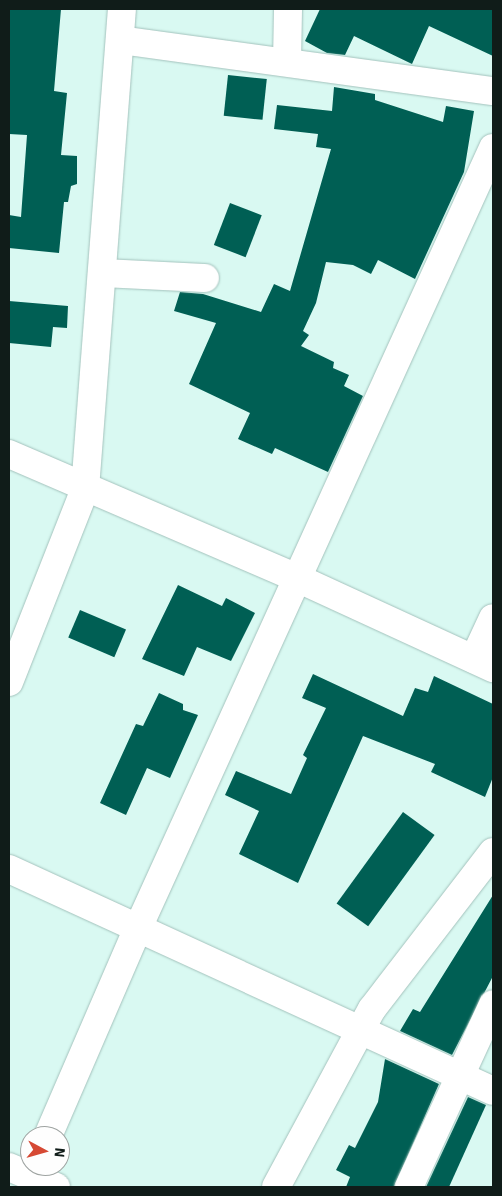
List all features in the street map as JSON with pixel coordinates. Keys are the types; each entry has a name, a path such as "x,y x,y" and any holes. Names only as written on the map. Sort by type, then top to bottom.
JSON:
{"street":[{"path":"9,682 85,488 122,9"},
{"path":"287,62 288,9"},
{"path":"120,40 493,90"},
{"path":"52,1126 138,928 493,148"},
{"path":"102,272 206,278"},
{"path":"9,454 297,578 484,664 493,618"},
{"path":"276,1187 360,1030 493,852"},
{"path":"9,869 493,1091"},
{"path":"409,1187 493,1004"},
{"path":"36,1176 56,1187"}],"building":[{"path":"9,9 61,9 54,91 67,93 61,155 77,156 77,184 71,186 68,202 64,202 59,253 9,248 9,215 21,217 27,135 9,134"},
{"path":"320,9 493,9 493,56 429,26 412,64 354,36 345,55 327,53 305,41"},
{"path":"228,75 267,79 263,120 224,116"},
{"path":"334,87 375,94 375,100 443,122 446,106 474,111 464,172 415,279 378,260 371,274 353,265 326,262 316,303 303,331 309,335 301,346 334,362 333,368 349,375 344,386 363,396 328,472 275,448 272,454 238,439 250,413 189,384 216,323 174,311 180,292 203,294 261,312 274,284 290,291 331,149 316,147 318,134 274,129 277,105 332,111"},
{"path":"230,203 262,215 246,257 214,245"},
{"path":"9,301 68,306 67,328 53,327 51,347 9,343"},
{"path":"178,585 222,606 226,598 255,613 231,661 197,647 184,676 142,659"},
{"path":"80,610 126,630 114,657 68,638"},
{"path":"313,674 403,716 415,688 428,692 434,676 493,704 493,777 485,797 431,772 435,764 363,736 298,883 239,854 259,811 225,795 236,771 291,794 307,758 303,755 326,708 302,698"},
{"path":"159,693 183,704 183,710 198,715 170,778 147,768 126,815 100,803 136,724 143,726"},
{"path":"403,812 435,835 368,926 337,903"},
{"path":"493,895 493,976 452,1055 400,1031 413,1009 420,1012"},
{"path":"385,1059 439,1084 394,1187 346,1187 350,1177 336,1170 349,1145 355,1148 378,1102"},
{"path":"468,1097 486,1105 449,1187 426,1187"}]}
